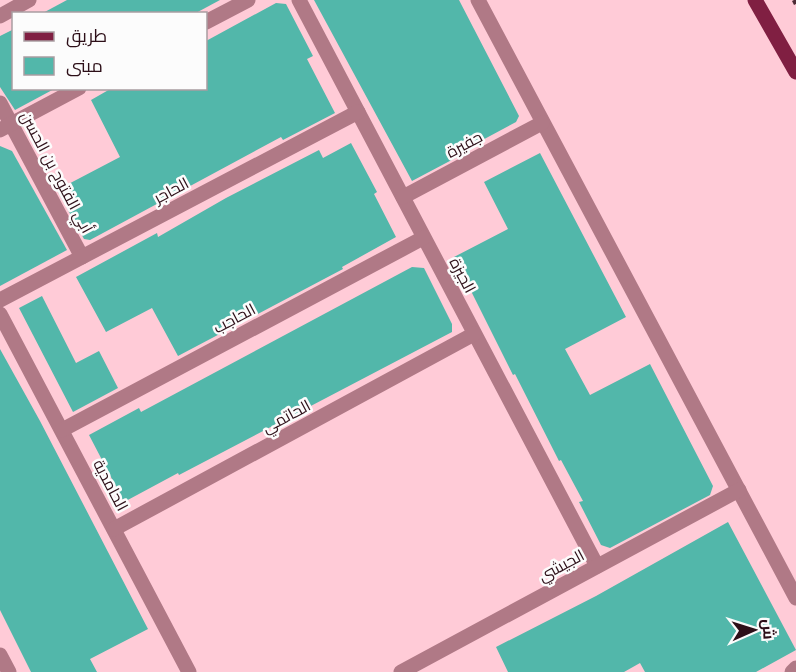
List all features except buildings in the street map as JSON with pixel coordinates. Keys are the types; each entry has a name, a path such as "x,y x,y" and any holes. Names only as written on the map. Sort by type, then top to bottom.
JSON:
{"main road":[{"path":"755,0 796,72"}],"street":[{"path":"0,16 29,0"},
{"path":"207,21 248,0"},
{"name":"الجيزة","path":"299,0 597,566"},
{"path":"478,0 796,598"},
{"path":"5,127 76,90"},
{"name":"أبي الفتوح بن الحسن","path":"0,103 5,127 82,257"},
{"name":"الحاجر","path":"0,300 358,112"},
{"name":"جفيرة","path":"403,197 542,123"},
{"name":"الحاجب","path":"62,430 423,238"},
{"name":"الحامدية","path":"0,314 189,672"},
{"name":"الحاتمي","path":"114,529 474,334"},
{"name":"الجيشي","path":"401,672 739,489"},
{"path":"0,655 9,672"},
{"path":"792,672 796,668"}],"railway":[{"path":"794,0 796,4"}]}
